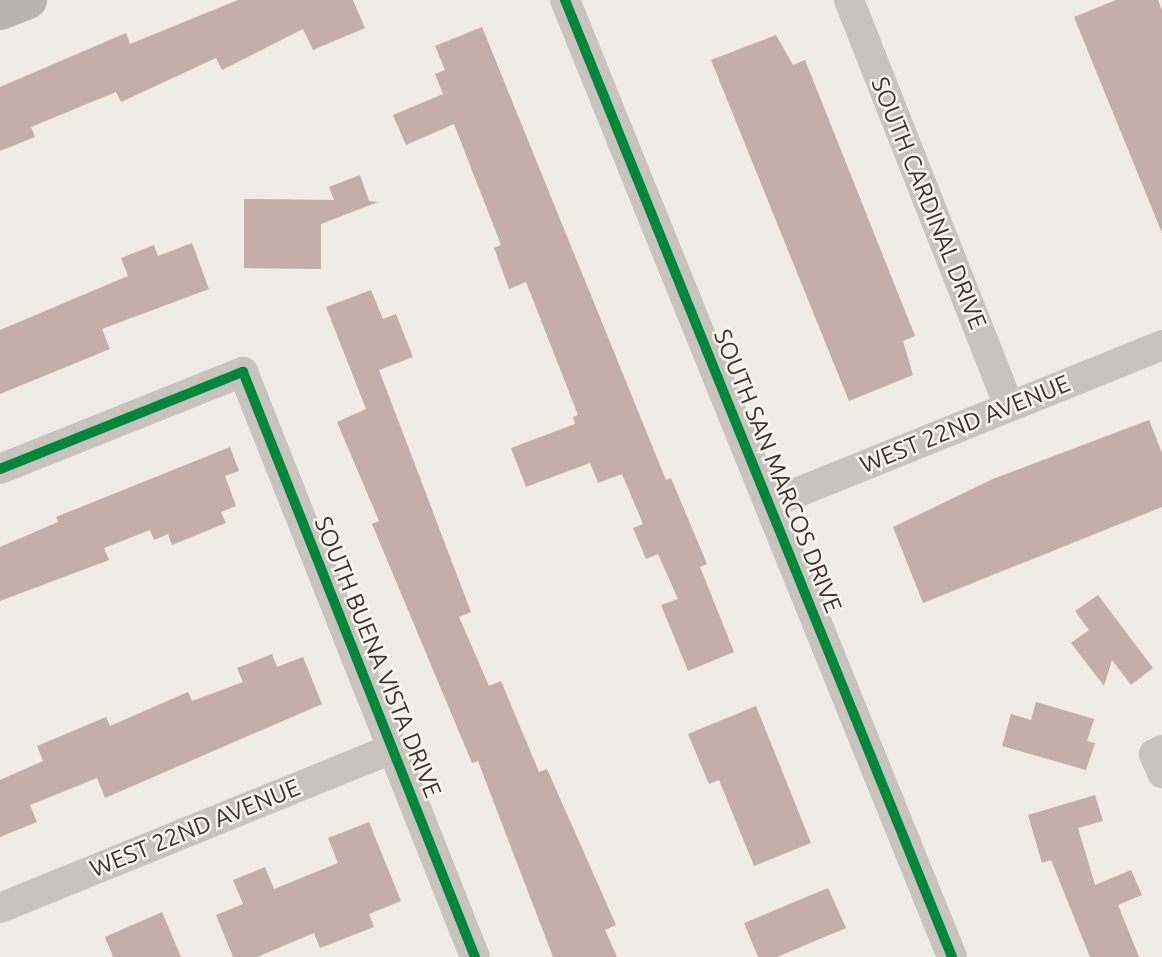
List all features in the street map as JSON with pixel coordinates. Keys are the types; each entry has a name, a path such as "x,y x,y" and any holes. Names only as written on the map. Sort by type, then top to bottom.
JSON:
{"main road":[{"path":"0,11 28,0"}],"street":[{"name":"SOUTH SAN MARCOS DRIVE","path":"565,0 952,957"},
{"name":"SOUTH CARDINAL DRIVE","path":"849,0 1009,407"},
{"name":"WEST 22ND AVENUE","path":"769,504 1162,345"},
{"name":"SOUTH BUENA VISTA DRIVE","path":"0,469 243,372 475,957"},
{"name":"WEST 22ND AVENUE","path":"0,908 391,749"}],"building":[{"path":"238,0 353,0 365,28 313,50 303,29 222,70 216,58 121,102 116,92 31,127 35,137 0,151 0,87 126,33 130,44"},
{"path":"1116,0 1158,0 1162,11 1162,233 1074,17"},
{"path":"482,27 666,480 671,478 707,564 700,567 734,652 688,671 661,605 678,599 658,554 646,559 633,528 643,524 622,474 598,483 590,463 526,487 511,448 575,424 573,417 578,415 526,282 509,289 494,248 501,245 454,124 406,145 393,115 443,94 435,74 445,70 435,46"},
{"path":"776,35 793,65 805,60 915,336 903,341 913,375 849,401 711,60"},
{"path":"360,175 369,201 378,202 321,224 321,269 244,268 244,199 334,200 329,187"},
{"path":"192,243 209,289 102,329 110,349 0,394 0,330 128,276 121,258 154,245 158,256"},
{"path":"371,290 383,319 396,314 413,357 379,370 471,612 459,617 489,686 501,681 539,772 547,769 616,925 605,930 617,957 553,957 478,761 472,763 372,524 379,521 337,422 366,409 326,307"},
{"path":"1149,420 1162,453 1162,507 923,603 893,527 993,479"},
{"path":"230,447 239,471 225,476 236,506 221,512 226,523 172,545 168,534 154,540 150,530 104,548 109,560 0,601 0,547 58,522 56,517"},
{"path":"1098,595 1153,668 1131,685 1112,660 1104,686 1071,643 1089,630 1075,611"},
{"path":"272,654 277,667 303,657 322,704 105,798 97,778 30,805 37,822 0,837 0,780 43,761 37,746 106,717 110,726 188,692 192,701 243,682 237,668"},
{"path":"1036,702 1094,719 1087,741 1095,743 1086,770 1002,746 1011,714 1031,720"},
{"path":"756,706 811,843 754,866 719,780 709,784 688,734"},
{"path":"1095,795 1103,821 1078,828 1095,885 1131,870 1142,895 1118,905 1139,957 1090,957 1051,860 1042,863 1028,815"},
{"path":"369,822 401,901 369,914 374,927 320,948 314,933 257,957 233,957 216,915 243,904 233,880 265,867 274,889 338,863 328,838"},
{"path":"828,888 846,928 777,957 758,957 744,923"},
{"path":"162,912 181,957 113,957 105,937"}],"cycle path":[{"path":"565,0 952,957"},
{"path":"0,469 243,372 475,957"}]}
